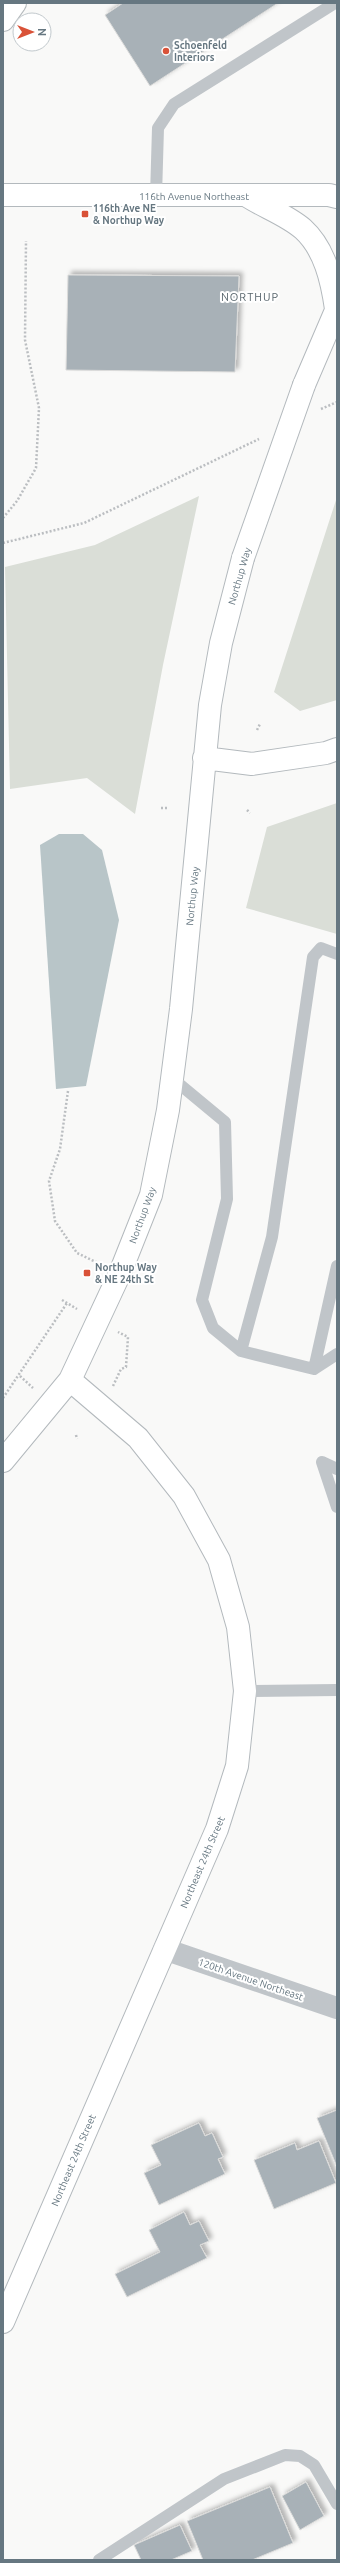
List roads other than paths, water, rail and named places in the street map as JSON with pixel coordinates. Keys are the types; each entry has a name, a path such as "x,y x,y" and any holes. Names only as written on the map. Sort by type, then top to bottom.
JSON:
{"main road":[{"path":"3,20 15,3"},
{"name":"116th Avenue Northeast","path":"3,195 329,195 337,197"},
{"path":"246,196 294,222 311,238 326,263 337,309"},
{"name":"Northup Way","path":"3,1461 70,1380 120,1273 151,1195 168,1110 182,1002 204,758 210,706 221,643 244,558 304,385 337,309"},
{"path":"204,758 252,764 326,753 337,749"},
{"name":"Northeast 24th Street","path":"3,2322 222,1815 237,1766 245,1691 238,1627 219,1560 184,1496 138,1438 70,1380"}],"street":[{"name":"120th Avenue Northeast","path":"164,1949 337,2008"}],"lane":[{"path":"156,196 158,128 174,104 335,3"},
{"path":"241,1351 272,1237 313,957 321,948 337,954"},
{"path":"172,1078 225,1122 227,1199 202,1300 213,1328 241,1351 314,1369 337,1354"},
{"path":"314,1369 337,1266"},
{"path":"337,1470 322,1462 337,1507"},
{"path":"245,1691 337,1690"},
{"path":"99,2560 224,2479 285,2455 300,2456 314,2465 337,2504"}],"place":[{"name":"Schoenfeld Interiors","path":"166,51"},
{"name":"116th Ave NE & Northup Way","path":"85,214"},
{"name":"Northup Way & NE 24th St","path":"87,1273"}],"district":[{"name":"NORTHUP","path":"250,297"}]}
